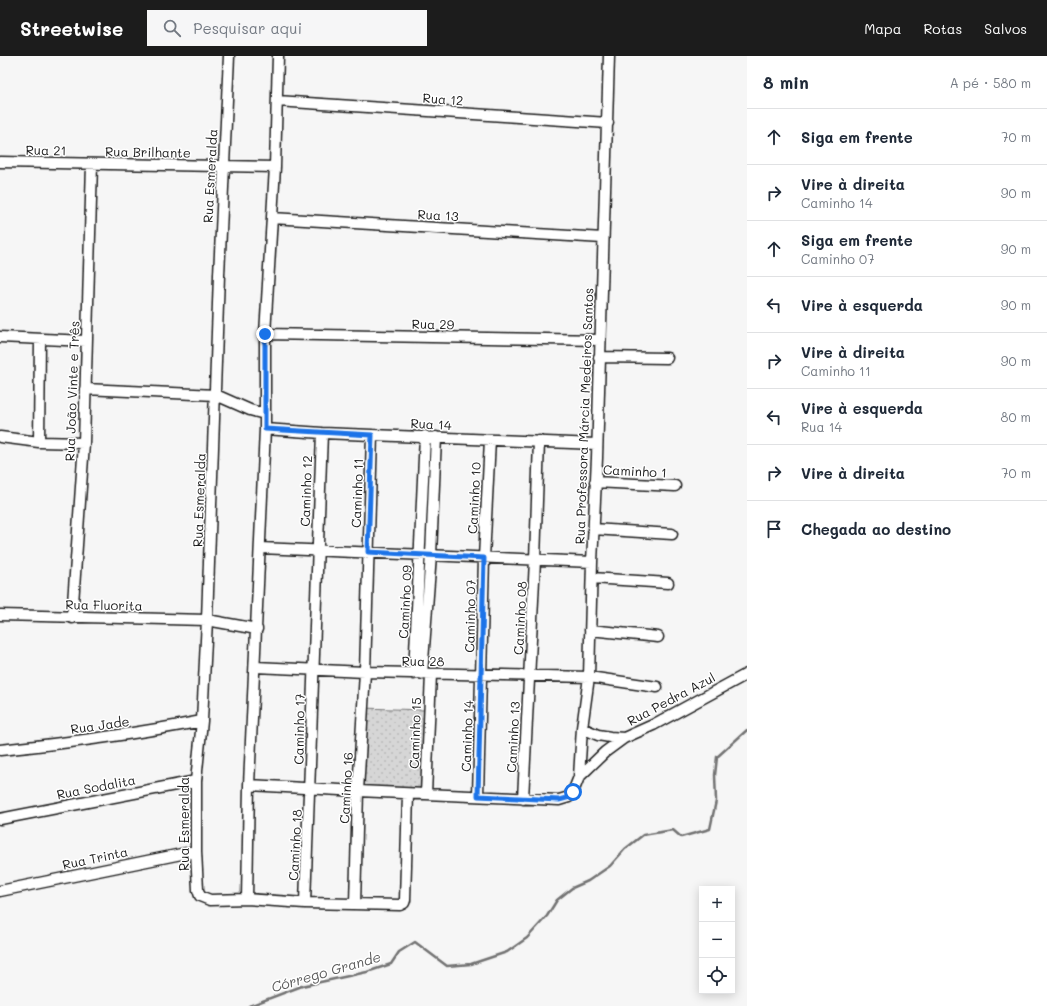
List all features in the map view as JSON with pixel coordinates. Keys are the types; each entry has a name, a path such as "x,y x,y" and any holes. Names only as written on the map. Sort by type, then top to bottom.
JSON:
{"street":[{"name":"Rua Esmeralda","path":"229,56 207,620 202,721 196,781 196,851 198,890 200,896 210,900 247,899"},
{"path":"278,56 275,167 265,334 265,429 249,785 247,899 305,903 404,903 408,794"},
{"name":"Rua Professora Márcia Medeiros Santos","path":"579,777 582,728 589,678 609,56"},
{"name":"Rua 12","path":"277,101 608,123"},
{"name":"Rua 21","path":"0,162 92,164"},
{"name":"Rua Brilhante","path":"92,164 275,167"},
{"name":"Rua João Vinte e Três","path":"72,618 84,443 84,389 92,164"},
{"name":"Rua 13","path":"272,218 603,238"},
{"name":"Rua 29","path":"265,334 600,340"},
{"path":"0,337 86,341"},
{"path":"39,442 40,339"},
{"path":"599,358 667,358"},
{"path":"84,389 216,395 250,410 265,414"},
{"name":"Rua 14","path":"265,429 322,433 596,444"},
{"name":"Caminho 12","path":"313,671 322,433"},
{"name":"Caminho 11","path":"365,672 372,435"},
{"name":"Caminho 09","path":"422,674 431,437"},
{"path":"0,438 39,442 84,443"},
{"name":"Caminho 10","path":"484,558 490,440"},
{"path":"535,560 539,441"},
{"name":"Caminho 1","path":"595,482 675,486"},
{"path":"593,529 672,534"},
{"path":"260,548 592,562"},
{"name":"Caminho 07","path":"482,676 484,558"},
{"name":"Caminho 08","path":"530,676 535,560"},
{"path":"592,578 668,583"},
{"name":"Rua Fluorita","path":"0,615 72,618 207,620 257,629"},
{"path":"590,630 658,637"},
{"name":"Rua 28","path":"255,667 313,671 589,678 657,687"},
{"name":"Caminho 17","path":"310,789 313,671"},
{"name":"Caminho 16","path":"355,904 358,791 365,672"},
{"name":"Caminho 15","path":"422,674 426,794"},
{"name":"Rua Pedra Azul","path":"582,728 598,735 624,738 659,722 747,674"},
{"name":"Caminho 14","path":"478,796 482,676"},
{"name":"Caminho 13","path":"523,799 530,676"},
{"name":"Rua Jade","path":"0,750 105,738 164,729 202,721"},
{"path":"249,785 408,794 559,800 570,797 579,777 605,752 624,738"},
{"name":"Rua Sodalita","path":"0,818 196,781"},
{"name":"Caminho 18","path":"305,903 310,789"},
{"name":"Rua Trinta","path":"0,891 196,851"}],"shaded area":[{"path":"362,708 426,710 423,790 360,788"}],"waterway":[{"name":"Córrego Grande","path":"249,1006 302,986 367,972 391,964 399,952 415,942 447,966 471,964 507,952 527,938 547,916 557,900 572,888 588,881 610,866 625,849 643,835 673,830 681,837 710,829 716,801 715,775 717,757 747,730"}],"route":[{"path":"265,334 265,429 372,435 368,552 484,558 478,796 559,800 570,797 573,792"}]}
